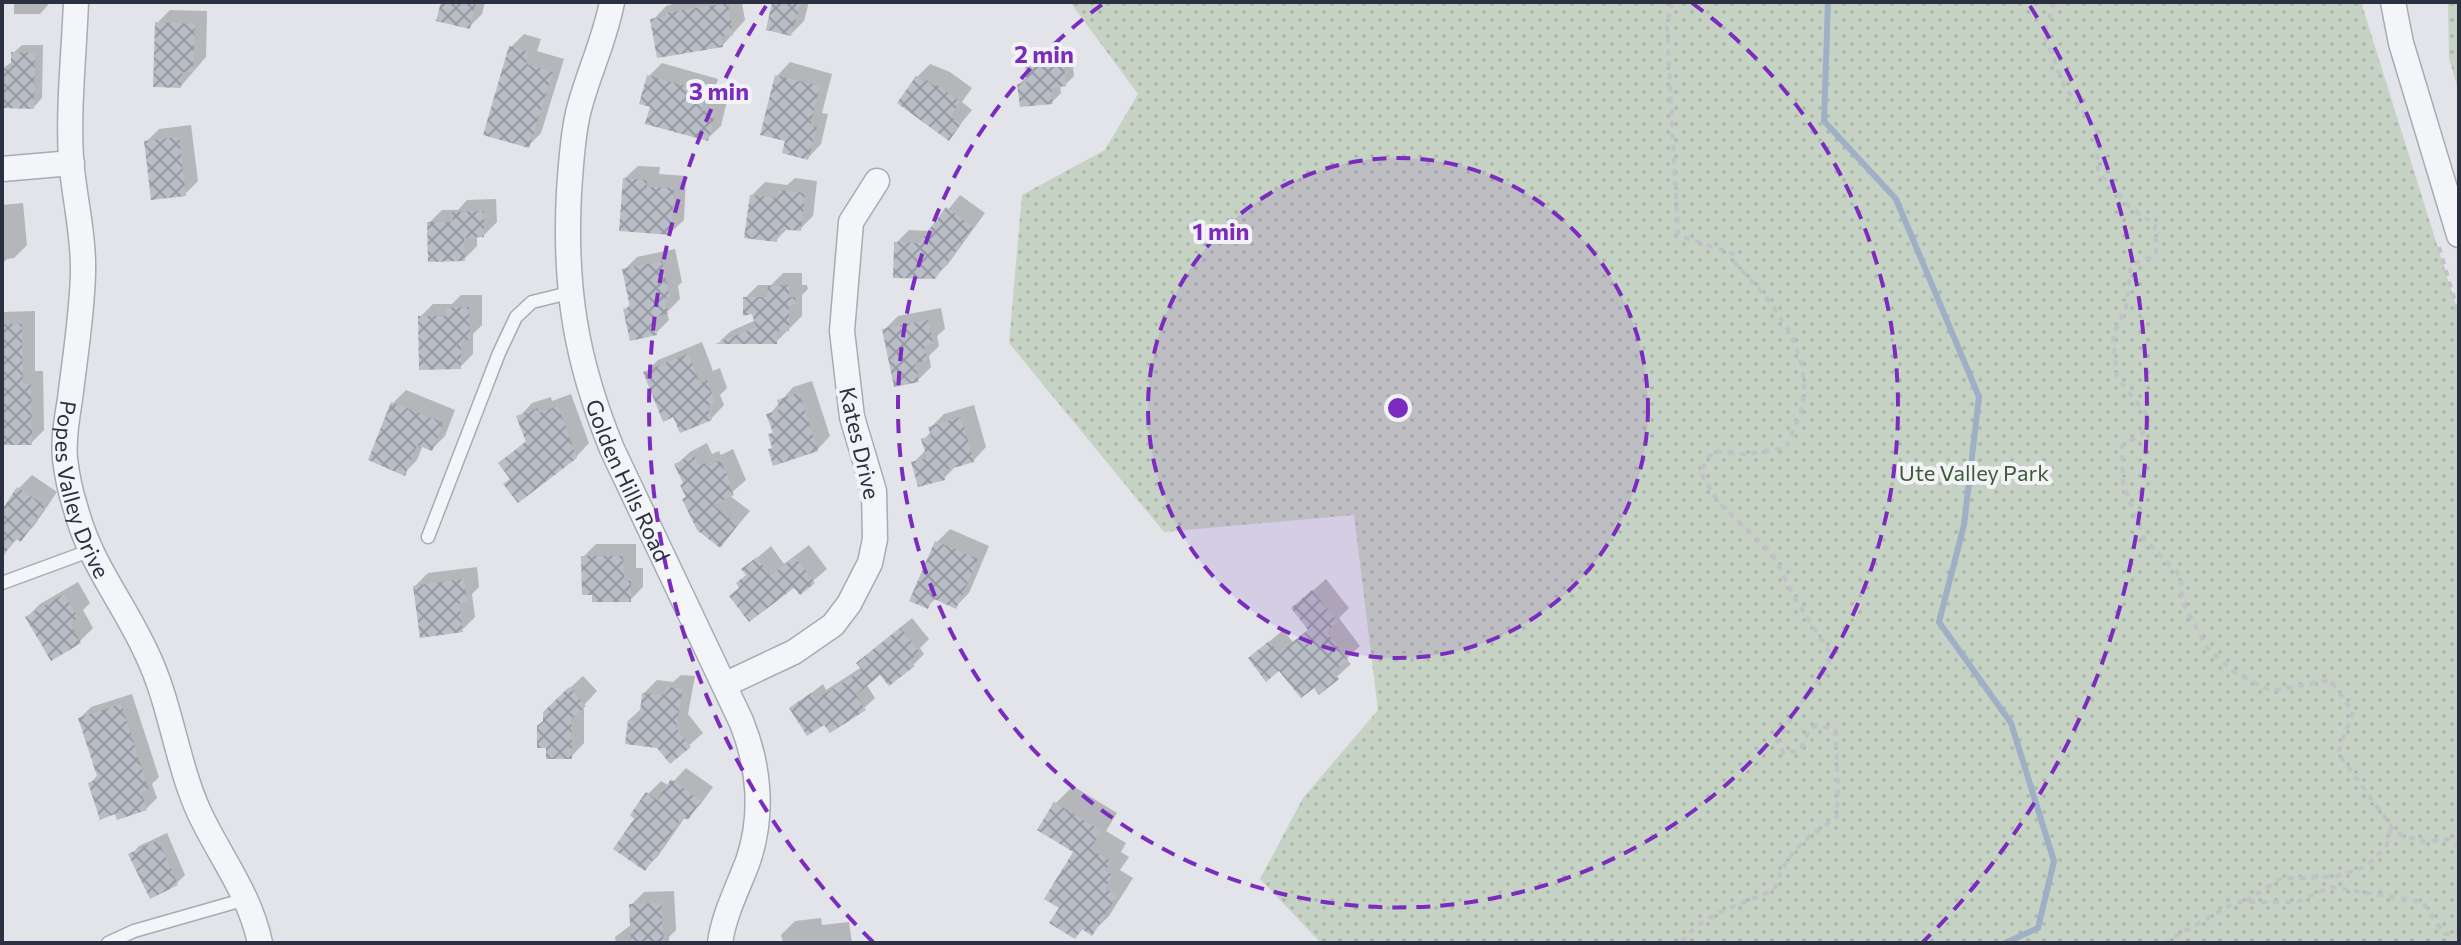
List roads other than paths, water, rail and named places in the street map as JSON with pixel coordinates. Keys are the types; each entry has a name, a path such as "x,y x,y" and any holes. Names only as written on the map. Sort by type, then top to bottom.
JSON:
{"street":[{"name":"Popes Valley Drive","path":"76,2 72,163 80,215 83,268 65,457 75,507 89,551 146,651 159,683 179,758 198,810 246,899 260,943"},
{"name":"Golden Hills Road","path":"612,2 579,111 572,146 567,243 569,293 577,341 598,414 741,721 756,765 757,809 749,857 720,943"},
{"path":"2393,2 2401,43 2459,235"},
{"path":"2,169 72,163"},
{"name":"Kates Drive","path":"724,685 794,652 833,625 849,604 870,563 875,539 874,491 852,417 842,331 851,222 877,181"}],"lane":[{"path":"428,537 499,353 516,317 532,302 569,293"},
{"path":"2,583 89,551"},
{"path":"108,943 134,931 246,899"}],"waterway":[{"path":"1828,2 1824,121 1896,199 1979,397 1964,525 1939,622 2011,723 2054,861 2038,928 2005,943"}],"park label":[{"name":"Ute Valley Park","path":"1974,472"}]}
